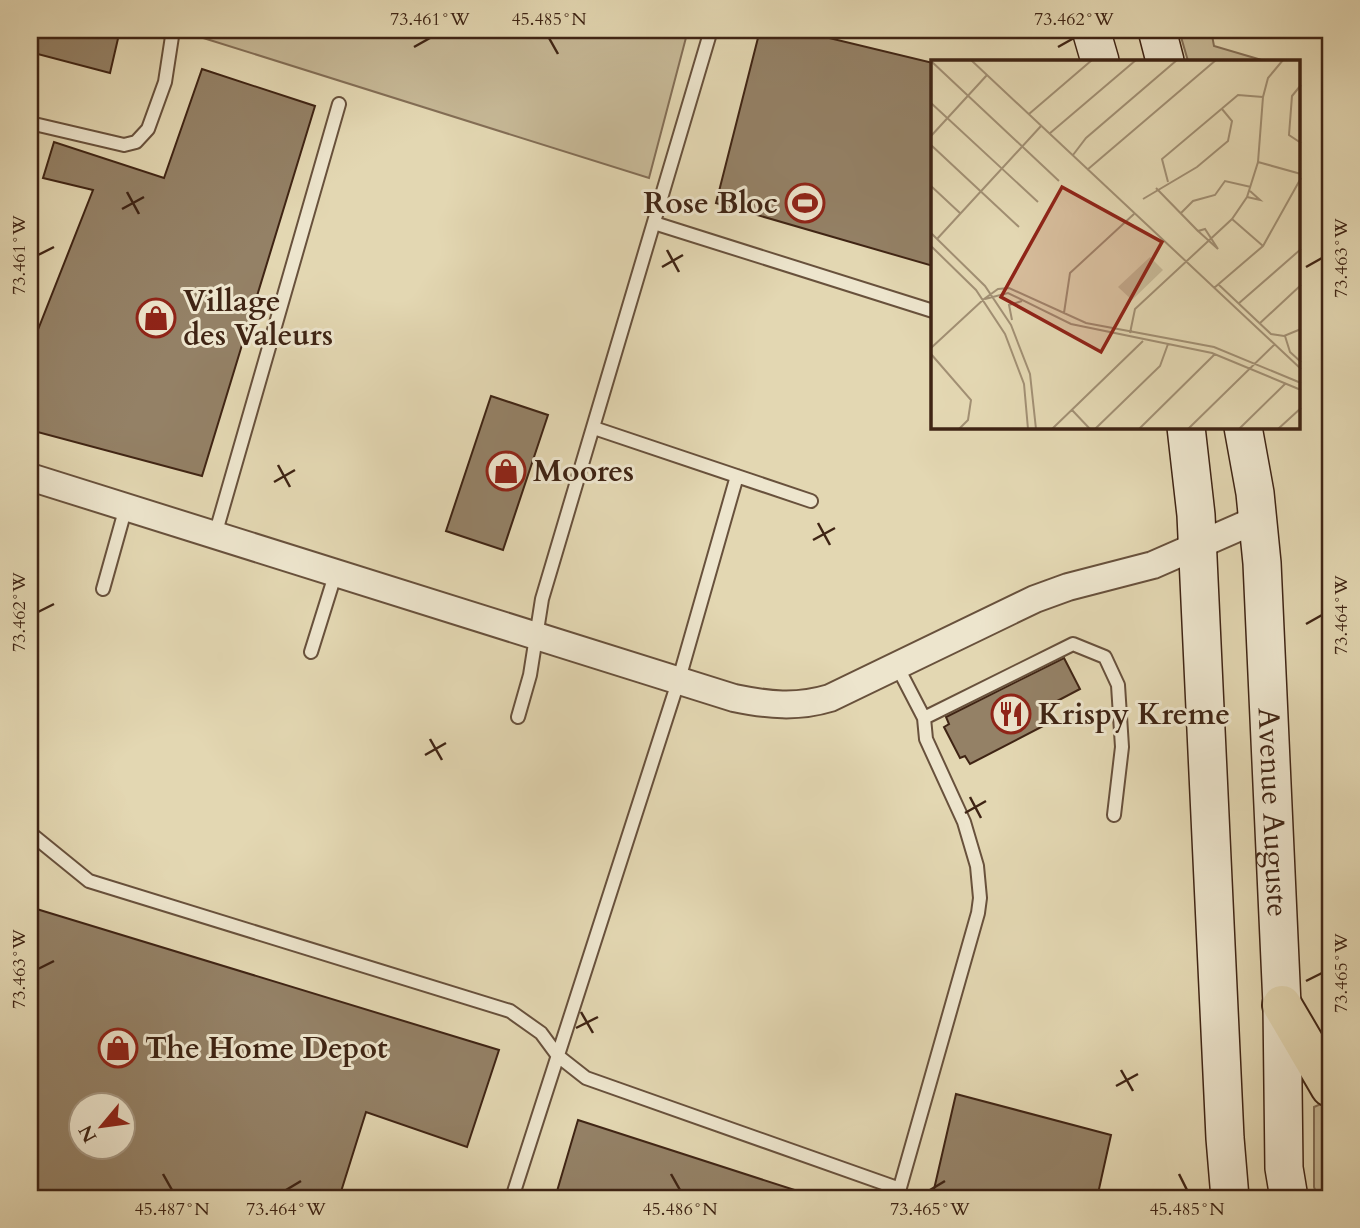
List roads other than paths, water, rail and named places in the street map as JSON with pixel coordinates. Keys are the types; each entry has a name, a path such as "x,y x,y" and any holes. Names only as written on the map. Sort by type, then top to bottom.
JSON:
{"main road":[{"path":"1091,30 1100,60"},
{"path":"1157,30 1165,60"},
{"path":"1186,429 1197,547 1230,1198"},
{"name":"Avenue Auguste","path":"1244,429 1258,519 1264,602 1283,1005 1284,1168 1289,1198"},
{"path":"1283,1005 1330,1087"}],"street":[{"path":"30,477 734,698 772,705 794,705 830,698 1035,599 1085,582 1153,565 1258,519"}],"lane":[{"path":"30,123 124,145 136,142 148,129 165,82 173,30"},
{"path":"518,717 530,675 542,599 711,30"},
{"path":"215,535 339,104"},
{"path":"654,223 931,310"},
{"path":"594,428 811,501"},
{"path":"512,1198 679,679 737,476"},
{"path":"103,589 126,507"},
{"path":"311,652 335,572"},
{"path":"924,718 1073,644 1105,657 1118,685 1122,747 1114,815"},
{"path":"30,833 89,881 510,1011 541,1033 558,1056 586,1078 898,1194 980,898 977,866 964,822 926,740 924,718 897,666"}],"place":[{"name":"Rose Bloc","path":"805,203"},
{"name":"Village des Valeurs","path":"156,318"},
{"name":"Moores","path":"506,471"},
{"name":"Krispy Kreme","path":"1011,714"},
{"name":"The Home Depot","path":"118,1048"}]}
